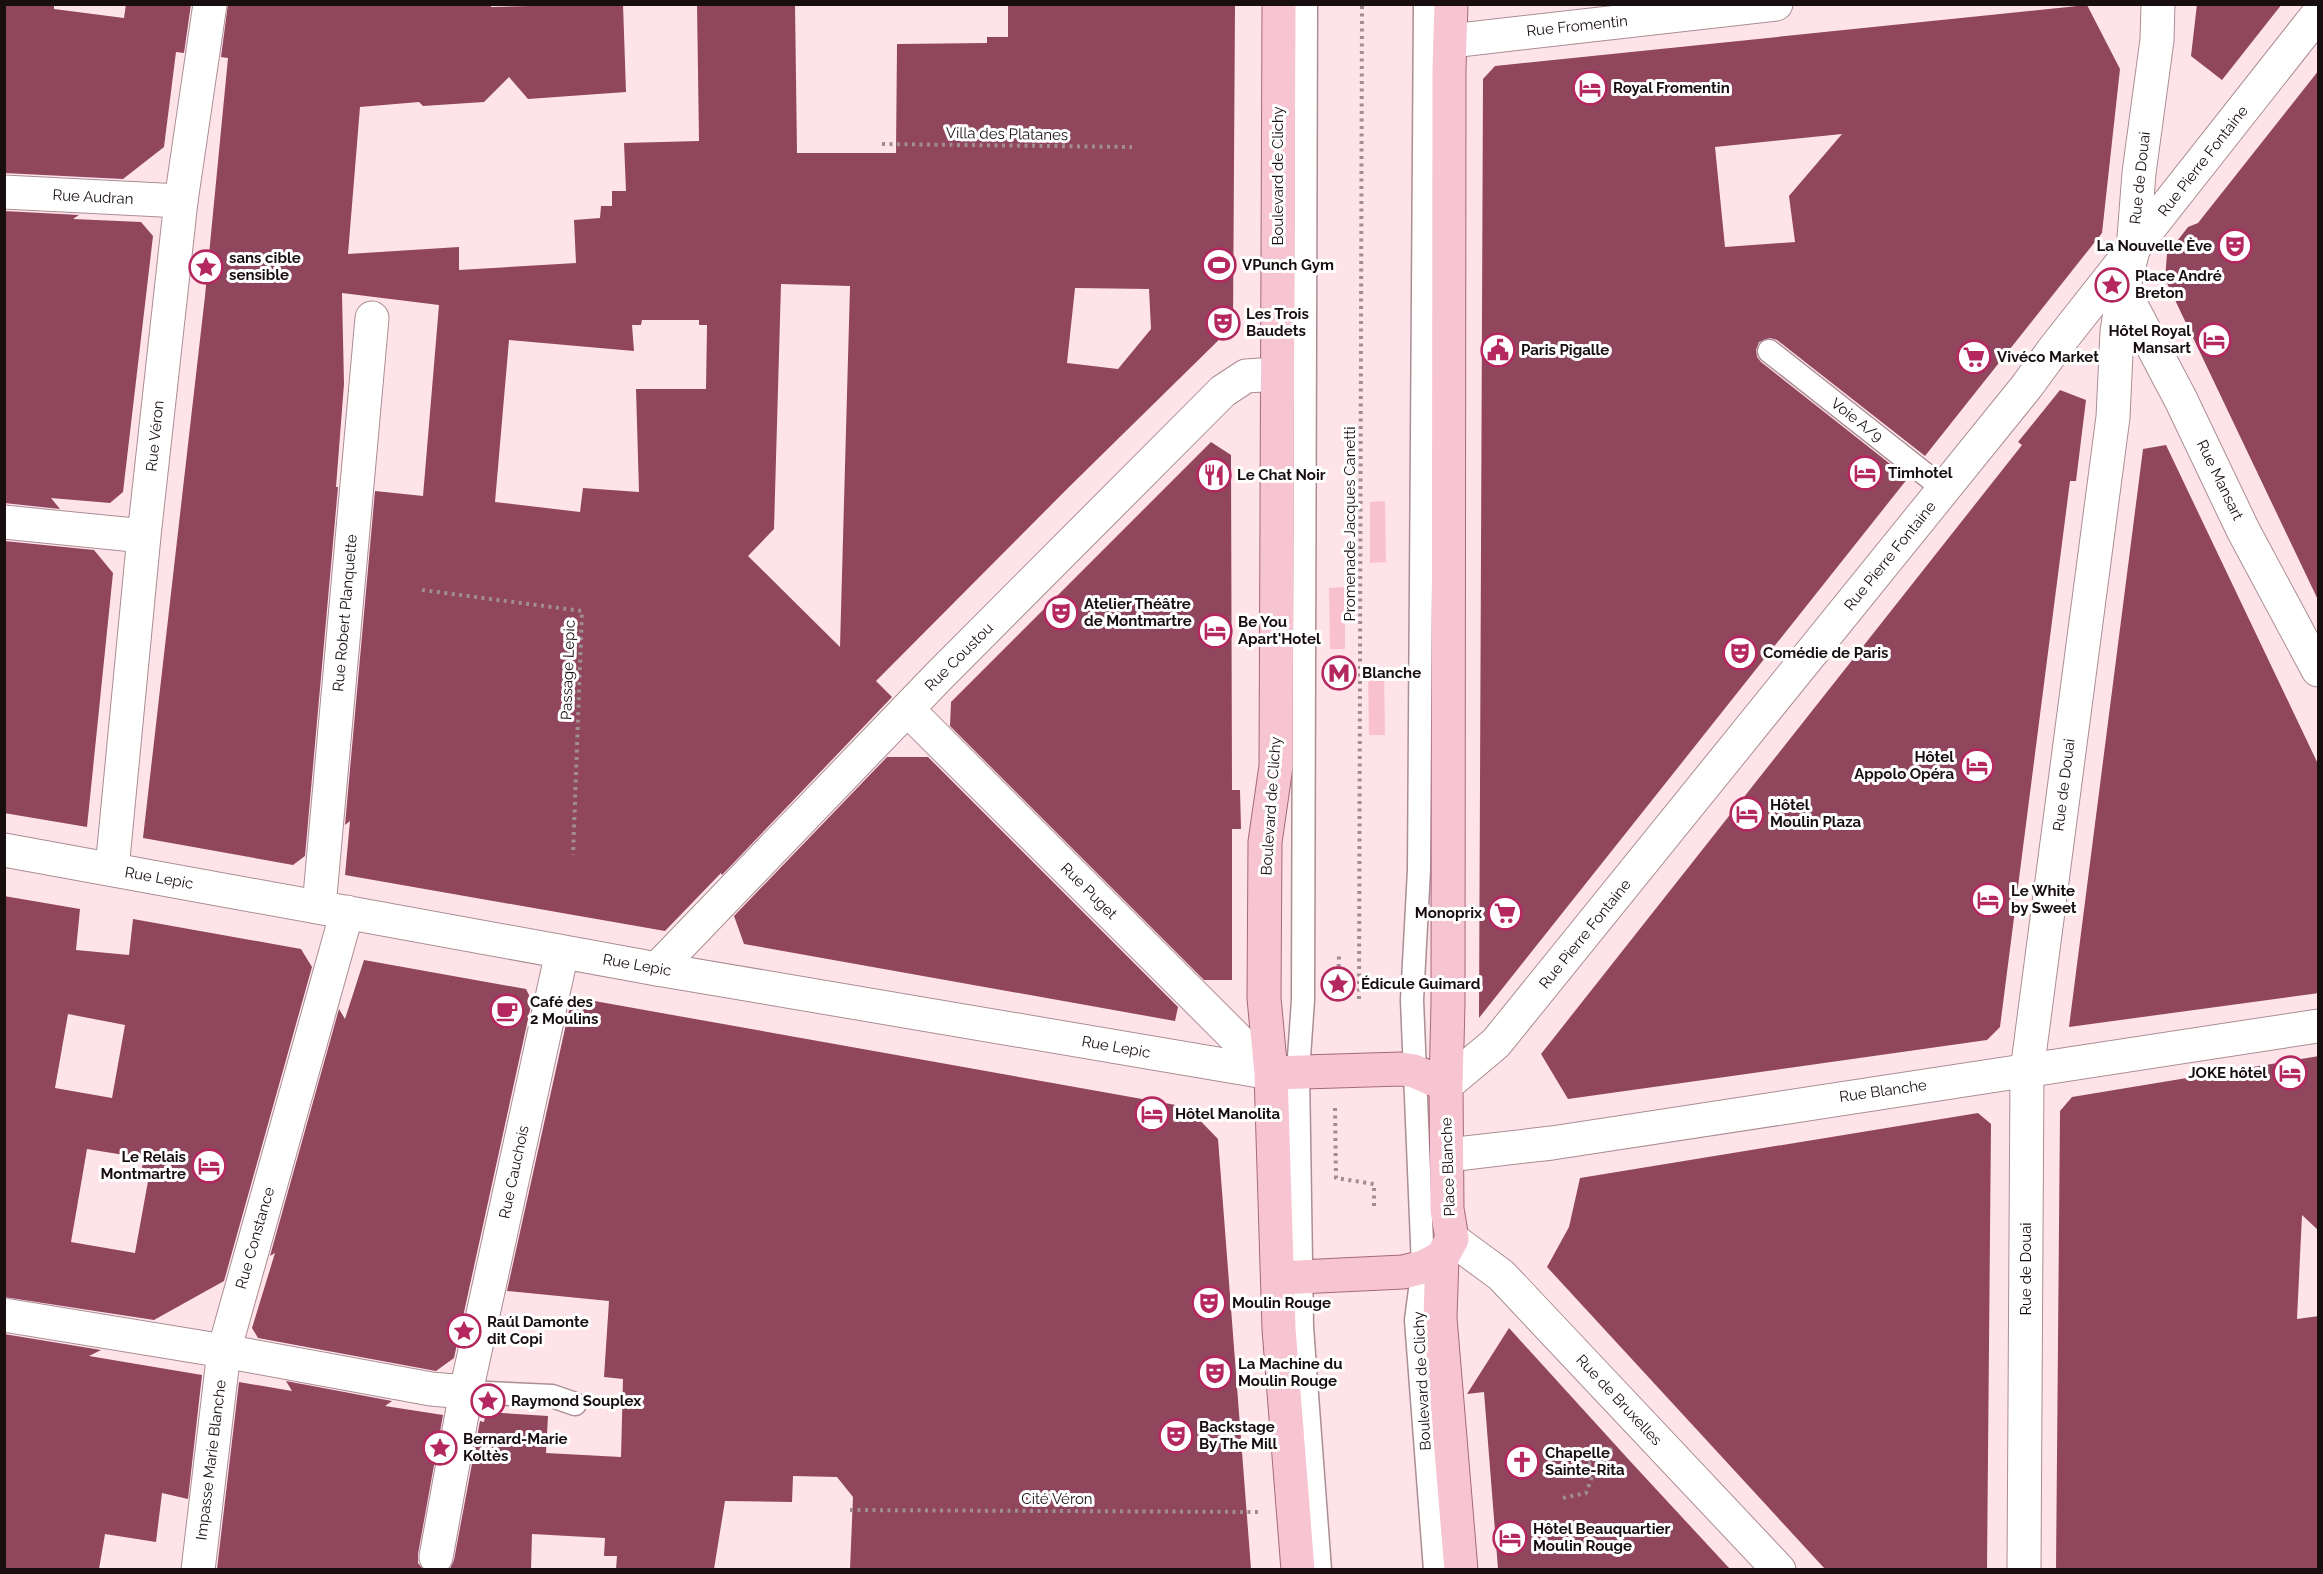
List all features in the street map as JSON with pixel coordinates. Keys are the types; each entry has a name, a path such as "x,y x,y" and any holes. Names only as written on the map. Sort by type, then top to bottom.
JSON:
{"main road":[{"name":"Boulevard de Clichy","path":"1279,4 1276,766 1265,842 1264,998 1285,1073 1290,1277 1279,1329 1298,1569"},
{"path":"1285,1073 1401,1068 1446,1085 1449,992 1449,70 1451,4"},
{"name":"Place Blanche","path":"1439,1255 1447,1209 1446,1085"},
{"name":"Boulevard de Clichy","path":"1439,1255 1440,1318 1461,1569"},
{"path":"1290,1277 1403,1272 1439,1255"}],"street":[{"name":"Rue Véron","path":"112,869 144,536 181,201 210,4"},
{"name":"Rue Fromentin","path":"1451,41 1776,4"},
{"name":"Rue de Douai","path":"2024,1569 2027,1071 2113,417 2117,332 2122,290 2133,250 2139,173 2157,40 2158,4"},
{"name":"Rue Pierre Fontaine","path":"1446,1085 1496,1042 1944,489 2319,14"},
{"name":"Rue Audran","path":"4,192 181,201"},
{"name":"Rue Mansart","path":"2122,290 2181,399 2243,530 2305,640 2319,670"},
{"name":"Rue Robert Planquette","path":"333,910 372,318"},
{"name":"Rue Coustou","path":"657,969 907,709 1224,391 1246,376 1278,374"},
{"path":"4,522 144,536"},
{"name":"Rue Puget","path":"907,709 1285,1073"},
{"name":"Rue Lepic","path":"4,850 657,969 1285,1073"},
{"name":"Rue Constance","path":"224,1351 333,910"},
{"name":"Rue Cauchois","path":"436,1557 466,1392 562,952"},
{"name":"Rue Blanche","path":"1448,1155 1552,1143 2319,1026"},
{"name":"Rue de Bruxelles","path":"1439,1255 1501,1275 1779,1569"},
{"path":"4,1315 224,1351 431,1389 466,1392"},
{"name":"Impasse Marie Blanche","path":"198,1569 224,1351"}],"lane":[{"name":"Boulevard de Clichy","path":"1285,1073 1303,1011 1306,4"},
{"name":"Boulevard de Clichy","path":"1425,4 1419,870 1412,1000 1414,1071 1439,1255 1416,1320 1435,1569"},
{"name":"Voie A/9","path":"1769,351 1944,489"},
{"name":"Boulevard de Clichy","path":"1290,1277 1302,1327 1320,1569"},
{"path":"466,1392 552,1396 575,1404"}],"path":[{"name":"Promenade Jacques Canetti","path":"1359,999 1362,4"},
{"name":"Villa des Platanes","path":"882,144 1132,147"},
{"name":"Passage Lepic","path":"422,590 582,611 573,855"},
{"path":"1338,982 1339,956"},
{"path":"1335,1105 1336,1178 1374,1184 1374,1209"},
{"path":"1563,1498 1586,1492 1598,1461 1615,1445"},
{"path":"1559,1469 1569,1469 1598,1461"},
{"name":"Cité Véron","path":"850,1510 1265,1512"}],"shaded area":[{"path":"1385,501 1386,562 1370,563 1370,502"},
{"path":"1345,587 1345,649 1330,649 1329,588"},
{"path":"1368,668 1384,668 1385,735 1369,735"}],"building":[{"path":"4,4 54,4 54,9 124,18 126,4 191,4 184,53 176,52 164,147 123,179 4,173"},
{"path":"228,4 491,4 491,7 623,4 626,92 528,99 509,77 484,102 423,106 419,102 360,107 348,254 459,247 459,270 576,263 574,220 600,218 601,206 612,206 612,191 626,191 624,143 699,141 697,4 795,4 797,153 896,153 897,44 987,43 987,37 1008,37 1008,4 1235,4 1233,326 876,681 892,697 722,875 721,873 665,931 345,875 350,821 345,825 375,491 423,496 439,305 342,293 344,384 336,487 338,487 305,856 293,865 143,838 205,296 228,58 221,57","holes":["781,284 850,286 840,647 748,556 774,529","1075,288 1149,289 1151,329 1118,369 1067,363","642,320 699,320 699,325 707,325 706,389 636,389 639,492 583,488 580,512 495,502 509,340 634,351 632,325 641,325"]},
{"path":"2197,4 2282,4 2222,80 2191,56"},
{"path":"2087,5 2120,69 2102,233 1925,456 1777,340 1770,338 1759,342 1756,350 1761,362 1908,478 1479,1018 1483,79 1495,66","holes":["1842,134 1789,196 1795,242 1725,247 1715,147"]},
{"path":"2319,70 2319,602 2165,279 2167,254 2188,227 2198,223"},
{"path":"4,211 79,215 73,219 141,222 153,236 123,492 110,503 51,498 60,509 4,503"},
{"path":"2060,390 2086,400 2076,481 2070,481 2000,1027 1987,1040 1568,1099 1541,1054 2022,445 2018,442"},
{"path":"1211,442 1231,455 1232,790 1240,790 1241,829 1232,829 1232,980 1204,980 950,726 951,702"},
{"path":"2166,445 2319,766 2319,993 2069,1027 2143,449"},
{"path":"4,541 94,550 113,573 87,827 4,813"},
{"path":"887,757 928,757 1178,1007 1175,1021 744,944 734,916"},
{"path":"4,896 80,909 76,950 129,955 133,919 301,949 312,967 224,1281 154,1320 4,1297","holes":["68,1014 125,1025 112,1098 55,1088","87,1149 143,1158 142,1169 150,1170 135,1253 71,1242"]},
{"path":"364,960 526,989 532,1001 454,1358 436,1371 258,1338 252,1328 275,1253 270,1256 339,1009 345,1019"},
{"path":"572,997 1187,1107 1218,1139 1251,1569 850,1569 853,1497 837,1477 793,1476 792,1502 725,1501 714,1569 616,1569 617,1556 604,1556 605,1538 532,1534 531,1569 450,1569 454,1560 480,1421 484,1422 486,1412 548,1416 546,1453 621,1457 623,1379 604,1377 609,1301 507,1291"},
{"path":"2319,1056 2319,1231 2302,1215 2297,1319 2319,1316 2319,1569 2056,1569 2060,1111 2072,1097"},
{"path":"1978,1113 1991,1124 1987,1569 1825,1569 1547,1267 1569,1227 1580,1178"},
{"path":"1509,1328 1730,1569 1498,1569 1484,1392 1467,1394"},
{"path":"4,1334 101,1350 89,1356 202,1375 188,1499 162,1493 156,1542 105,1534 99,1569 4,1569"},
{"path":"286,1381 392,1401 385,1406 443,1415 418,1554 418,1563 423,1569 217,1569 239,1382 292,1391"}],"place":[{"name":"Royal Fromentin","path":"1590,88"},
{"name":"La Nouvelle Ève","path":"2235,246"},
{"name":"VPunch Gym","path":"1219,265"},
{"name":"sans cible sensible","path":"206,267"},
{"name":"Place André Breton","path":"2112,285"},
{"name":"Les Trois Baudets","path":"1223,323"},
{"name":"Hôtel Royal Mansart","path":"2214,340"},
{"name":"Paris Pigalle","path":"1498,350"},
{"name":"Vivéco Market","path":"1974,357"},
{"name":"Timhotel","path":"1865,473"},
{"name":"Le Chat Noir","path":"1214,475"},
{"name":"Atelier Théâtre de Montmartre","path":"1061,613"},
{"name":"Be You Apart'Hotel","path":"1215,631"},
{"name":"Comédie de Paris","path":"1740,653"},
{"name":"Blanche","path":"1339,673"},
{"name":"Hôtel Appolo Opéra","path":"1977,766"},
{"name":"Hôtel Moulin Plaza","path":"1747,814"},
{"name":"Le White by Sweet","path":"1988,900"},
{"name":"Monoprix","path":"1505,913"},
{"name":"Édicule Guimard","path":"1338,984"},
{"name":"Café des 2 Moulins","path":"507,1011"},
{"name":"JOKE hôtel","path":"2290,1073"},
{"name":"Hôtel Manolita","path":"1152,1114"},
{"name":"Le Relais Montmartre","path":"209,1166"},
{"name":"Moulin Rouge","path":"1209,1303"},
{"name":"Raúl Damonte dit Copi","path":"464,1331"},
{"name":"La Machine du Moulin Rouge","path":"1215,1373"},
{"name":"Raymond Souplex","path":"488,1401"},
{"name":"Backstage By The Mill","path":"1176,1436"},
{"name":"Bernard-Marie Koltès","path":"440,1448"},
{"name":"Chapelle Sainte-Rita","path":"1522,1462"},
{"name":"Hôtel Beauquartier Moulin Rouge","path":"1510,1538"}]}
